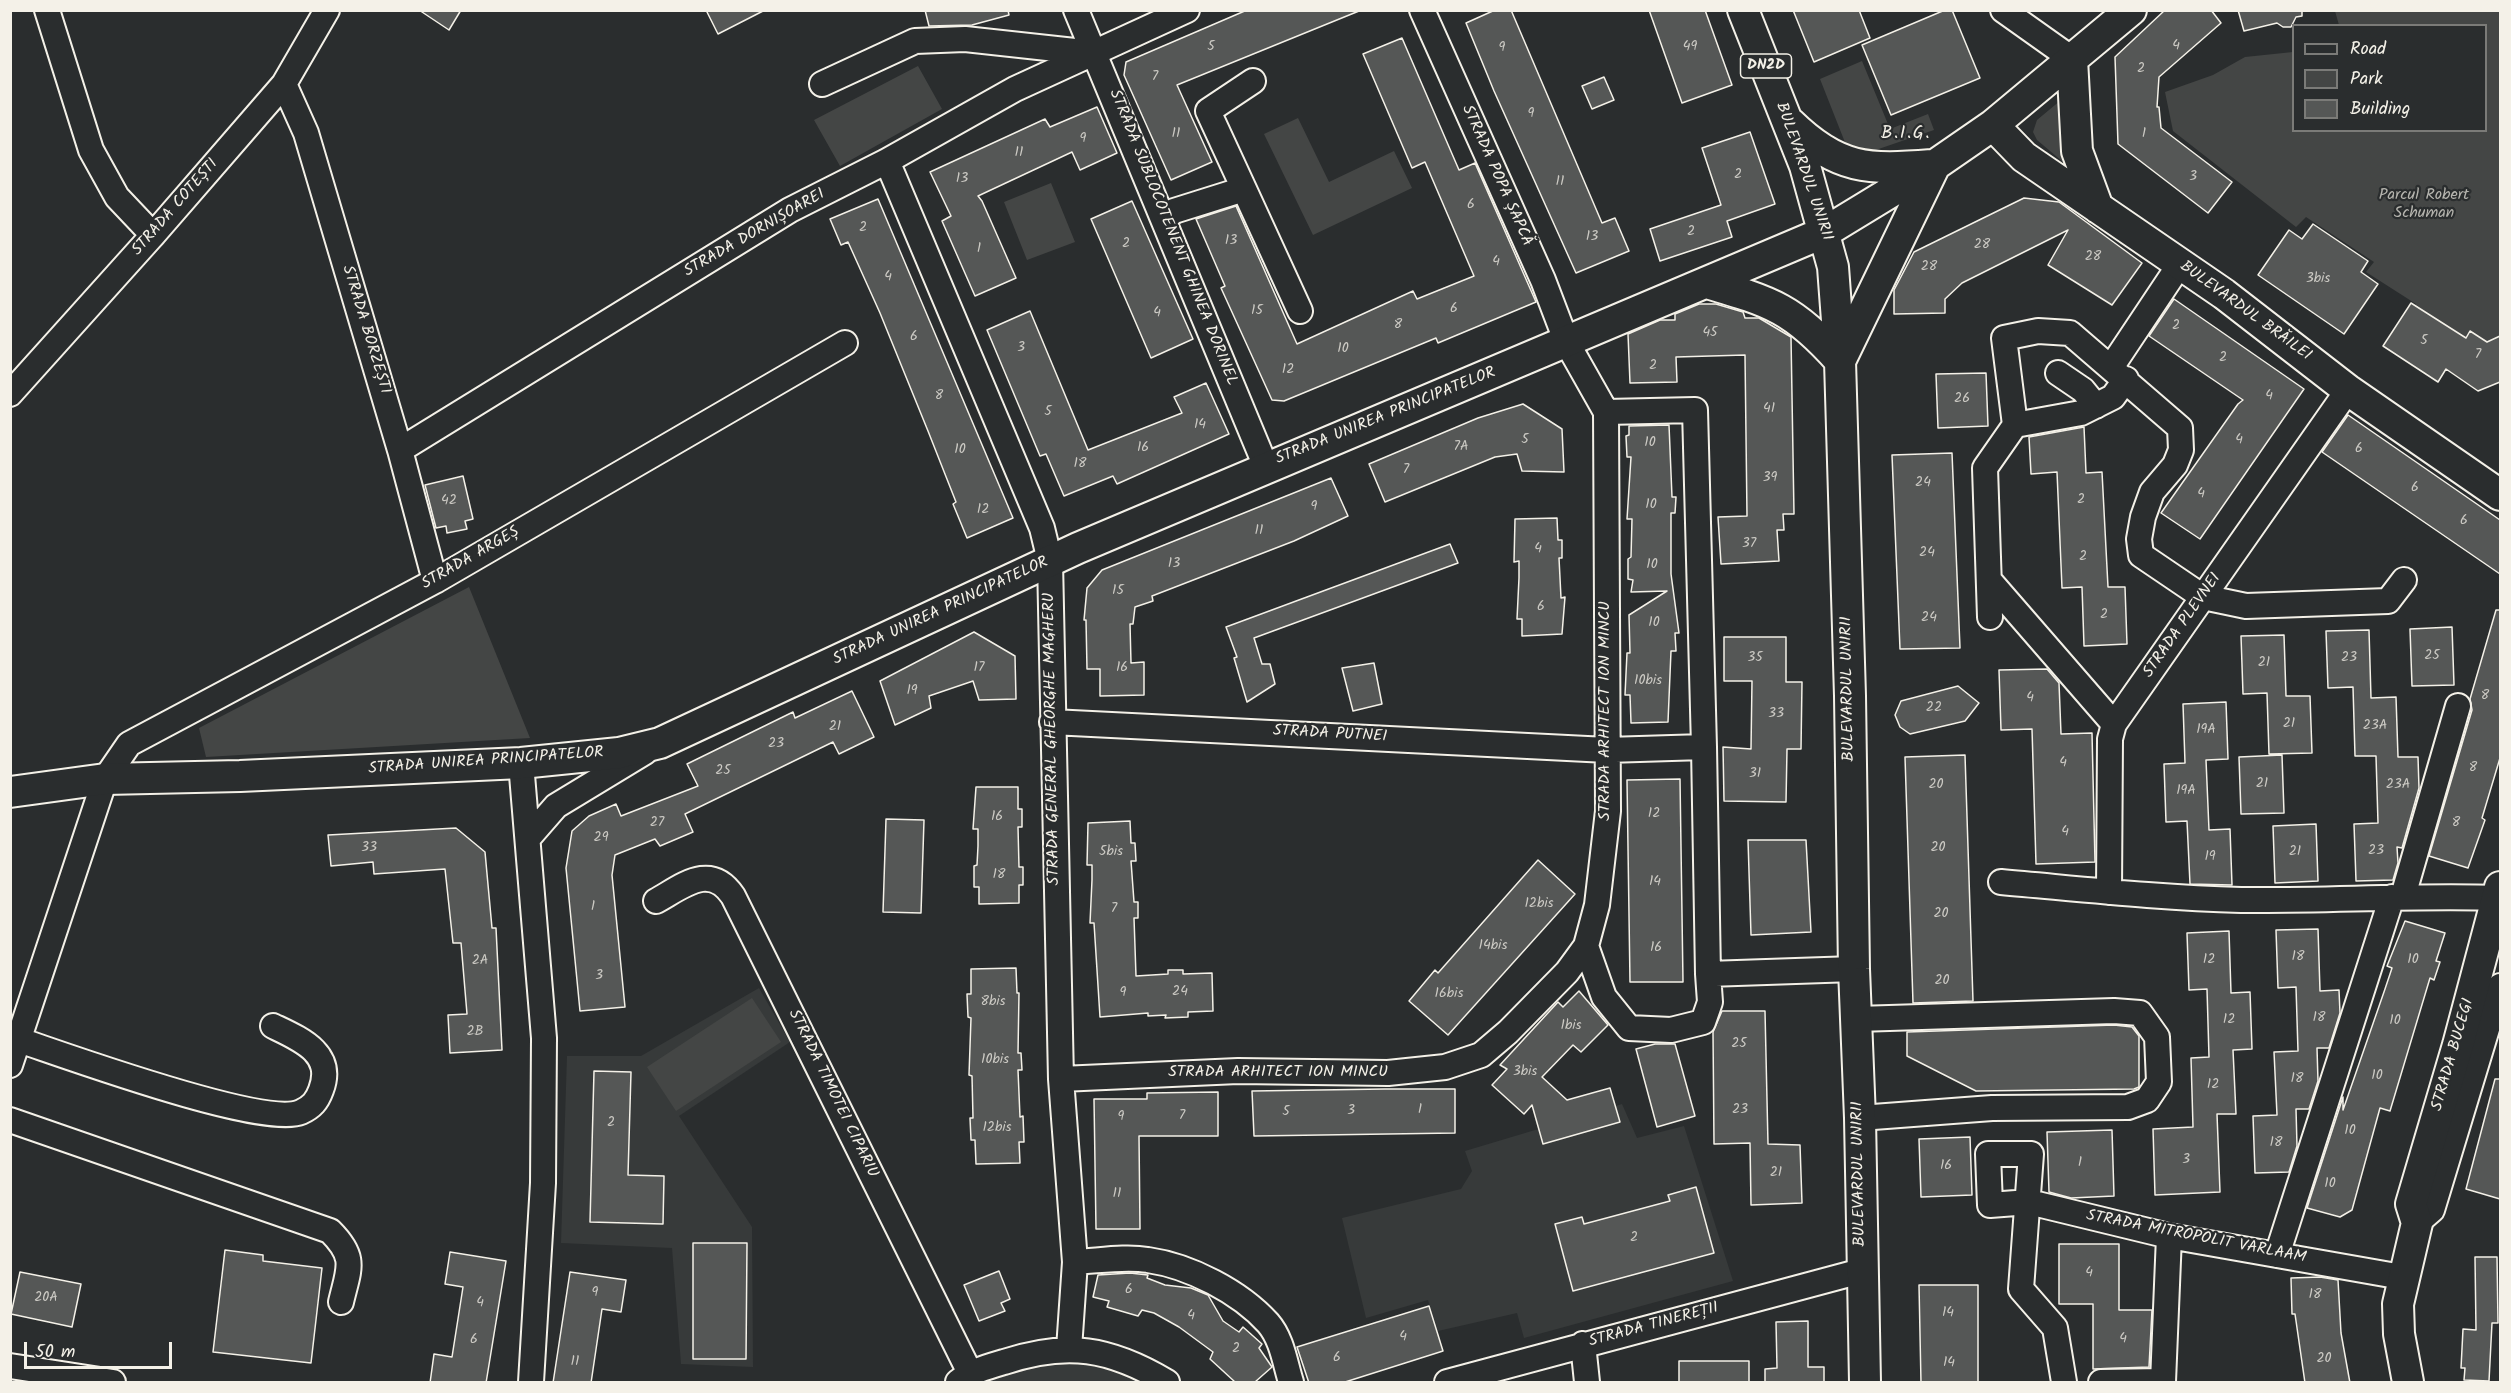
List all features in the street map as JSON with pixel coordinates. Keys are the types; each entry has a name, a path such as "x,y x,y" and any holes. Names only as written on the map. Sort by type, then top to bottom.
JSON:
{"main road":[{"name":"BULEVARDUL UNIRII","path":"1743,10 1788,121 1825,232 1833,267 1840,361 1850,696 1854,969 1860,1118 1861,1271 1865,1383"},
{"name":"STRADA UNIREA PRINCIPATELOR","path":"10,792 105,779 252,776 522,763 619,753 660,743 1050,561 1266,467 1567,343 1825,232 1935,165 1993,125 2131,10"},
{"path":"2072,59 2077,151 2098,208"},
{"path":"1707,283 1778,306 1798,319 1840,361 1935,165 1871,166 1839,160 1812,144 1788,121"},
{"name":"BULEVARDUL BRĂILEI","path":"1993,125 2024,157 2224,294 2348,390 2493,483"},
{"name":"STRADA BUCEGI","path":"2408,1383 2399,1334 2398,1304 2402,1277 2417,1223 2411,1204 2480,1051 2499,894"}],"street":[{"path":"47,10 91,150 117,197 153,235"},
{"name":"STRADA COTEȘTI","path":"10,394 153,235 284,84 327,10"},
{"name":"STRADA SUBLOCOTENENT GHINEA DORINEL","path":"1076,10 1266,467"},
{"name":"STRADA DORNIȘOAREI","path":"400,450 790,210 887,161 1015,89 1188,10"},
{"name":"STRADA POPA ȘAPCĂ","path":"1422,10 1544,280 1567,343"},
{"path":"2003,10 2072,59"},
{"path":"822,84 915,41 965,39 1095,54"},
{"path":"1253,81 1208,111 1300,310"},
{"name":"STRADA BORZEȘTI","path":"284,84 306,134 400,450 435,581"},
{"name":"STRADA GENERAL GHEORGHE MAGHERU","path":"887,161 1042,528 1050,561 1061,1079 1075,1262 1069,1349"},
{"path":"1164,219 1174,211 1244,189"},
{"path":"2015,425 2081,413 2113,397 2119,372 2180,264"},
{"path":"1990,617 1985,468 2015,425 2004,338 2038,331 2070,333 2119,372 2180,428 2181,450 2175,465 2152,492 2143,517 2139,539 2141,555 2203,597 2246,606 2388,601 2404,580"},
{"name":"STRADA ARGEȘ","path":"10,1065 105,779 129,744 435,581 844,343"},
{"name":"STRADA ARHITECT ION MINCU","path":"1061,1079 1238,1071 1388,1073 1445,1067 1480,1055 1508,1032 1567,972 1586,946 1597,905 1608,811 1605,621 1608,510 1606,412 1567,343"},
{"path":"2058,373 2083,390 2096,406"},
{"name":"STRADA PLEVNEI","path":"2109,892 2110,739 2114,724 2348,390"},
{"path":"1586,946 1604,997 1629,1028 1671,1030 1703,1022 1710,1002 1695,410 1606,412"},
{"path":"1989,580 2114,724"},
{"path":"2277,1255 2397,897 2458,706"},
{"name":"STRADA PUTNEI","path":"1052,722 1607,750 1704,747"},
{"path":"529,837 556,806 660,743"},
{"path":"522,763 544,1038 545,1090 543,1183 531,1383"},
{"name":"STRADA TIMOTEI CIPARIU","path":"656,901 703,878 716,880 730,891 964,1378"},
{"path":"2001,882 2151,897 2244,900 2499,894"},
{"path":"1708,974 1854,969"},
{"name":"STRADA BUCEGI","path":"2480,1051 2500,986"},
{"path":"1857,1019 2114,1011 2140,1013 2157,1038 2158,1048 2159,1082 2147,1100 2128,1107 1992,1108 1860,1118"},
{"path":"19,1040 230,1107 274,1116 299,1113 316,1102 324,1077 321,1056 308,1043 273,1026"},
{"path":"10,1120 330,1231 345,1246 350,1264 341,1302"},
{"name":"STRADA MITROPOLIT VARLAAM","path":"2029,1203 2031,1154 1988,1154 1990,1205 2029,1203 2169,1236 2402,1277"},
{"path":"2029,1203 2021,1289 2055,1328 2064,1383"},
{"path":"2101,1383 2163,1382 2169,1236"},
{"path":"1075,1262 1148,1259 1197,1274 1236,1297 1268,1323 1280,1342 1291,1383"},
{"name":"STRADA TINEREȚII","path":"1447,1383 1583,1344 1861,1271"},
{"path":"1583,1344 1587,1383"},
{"path":"964,1378 1036,1351 1069,1349 1106,1354 1142,1368 1167,1383"},
{"path":"10,1366 113,1383"}],"shaded area":[{"path":"759,988 790,1042 679,1116 752,1227 753,1367 681,1364 672,1248 561,1243 567,1056 641,1056"},
{"path":"1622,1104 1637,1138 1684,1126 1733,1281 1524,1338 1517,1313 1438,1331 1428,1300 1366,1318 1342,1218 1461,1189 1472,1171 1465,1151"},
{"path":"1069,1349 1167,1382 958,1382"}],"green space":[{"name":"Parcul Robert Schuman","path":"2335,11 2500,11 2500,351 2482,359 2409,314 2416,304 2366,272 2374,262 2306,217 2296,227 2173,131 2165,92 2213,75 2245,57 2292,52 2292,132 2487,132 2487,24 2339,24"},
{"path":"1862,61 1890,129 1928,114 1934,130 1864,154 1848,150 1820,79"},
{"path":"918,66 942,109 840,166 814,120"},
{"path":"2061,100 2067,162 2063,162 2037,140 2033,132 2037,120"},
{"path":"1298,118 1329,182 1394,151 1412,188 1313,235 1264,134"},
{"path":"1051,183 1075,242 1027,260 1004,202"},
{"path":"469,587 530,738 206,757 199,728"},
{"path":"752,998 781,1042 676,1111 647,1067"}],"building":[{"path":"419,10 461,10 449,30"},
{"path":"706,10 765,10 718,34"},
{"path":"925,10 1008,10 1009,15 972,25 929,26"},
{"path":"1247,10 1359,11 1177,85 1212,162 1171,180 1124,75 1126,62"},
{"path":"1495,10 1511,10 1602,223 1615,218 1629,251 1576,273 1466,23"},
{"path":"1649,10 1705,10 1732,85 1682,103"},
{"path":"1793,10 1859,10 1870,38 1814,62"},
{"path":"1945,10 1952,10 1980,78 1891,115 1862,45"},
{"path":"2165,10 2211,10 2221,23 2159,77 2157,107 2159,107 2161,128 2232,182 2208,213 2118,144 2115,57"},
{"path":"2238,10 2302,10 2302,16 2296,17 2291,27 2283,27 2277,23 2244,31"},
{"path":"1402,38 1459,170 1475,163 1536,302 1438,343 1436,338 1284,401 1272,400 1221,288 1225,286 1196,219 1236,206 1297,344 1413,291 1417,299 1474,276 1425,162 1412,168 1363,54"},
{"path":"1604,77 1614,100 1592,109 1582,86"},
{"path":"1097,107 1117,153 1080,170 1072,152 978,196 1016,278 975,296 942,221 951,216 930,172 1045,119 1050,127"},
{"path":"1750,132 1775,204 1727,221 1732,237 1660,261 1650,229 1721,205 1702,148"},
{"path":"2024,198 2059,202 2142,263 2112,305 2048,265 2068,230 1962,283 1945,299 1945,313 1894,314 1894,290 1914,252"},
{"path":"878,199 1013,518 967,538 953,504 956,502 880,313 848,242 841,245 830,219"},
{"path":"1132,201 1193,339 1151,358 1091,219"},
{"path":"2313,224 2368,261 2361,272 2378,284 2344,334 2258,275 2289,230 2302,239"},
{"path":"2174,299 2304,389 2200,539 2161,513 2243,400 2149,336"},
{"path":"2411,303 2466,338 2470,331 2487,342 2500,336 2500,382 2478,391 2446,369 2438,382 2383,346"},
{"path":"1699,304 1716,304 1743,312 1745,318 1759,318 1791,337 1794,514 1783,514 1784,530 1777,530 1779,561 1721,564 1718,517 1747,516 1745,355 1676,357 1677,382 1630,383 1628,334 1660,320 1675,320 1675,314"},
{"path":"1030,311 1088,450 1182,413 1174,397 1206,383 1229,434 1117,484 1113,476 1064,496 1046,454 1040,456 987,330"},
{"path":"1986,373 1988,426 1938,428 1936,374"},
{"path":"1523,404 1562,429 1564,472 1522,471 1517,454 1495,457 1385,502 1369,464 1478,418"},
{"path":"2348,415 2500,520 2500,574 2322,452"},
{"path":"1669,425 1672,497 1676,497 1675,513 1671,513 1671,574 1679,633 1675,633 1676,651 1671,651 1668,722 1631,723 1630,695 1625,695 1627,653 1630,653 1629,615 1667,591 1631,592 1633,580 1628,579 1628,559 1631,557 1632,519 1627,519 1631,457 1627,457 1626,436 1629,435 1629,426"},
{"path":"2084,427 2086,473 2102,472 2108,587 2125,587 2127,644 2084,646 2082,587 2062,588 2057,472 2031,474 2029,437"},
{"path":"1952,453 1960,648 1900,649 1892,455"},
{"path":"463,476 473,519 465,521 467,529 447,533 446,526 436,528 425,485"},
{"path":"1331,478 1348,516 1294,541 1152,596 1153,601 1135,607 1133,624 1130,624 1131,663 1144,662 1144,695 1100,696 1100,669 1087,669 1086,620 1084,620 1087,588 1102,570"},
{"path":"1557,518 1558,540 1562,540 1562,558 1559,558 1561,598 1565,597 1562,634 1522,636 1522,619 1517,619 1519,561 1514,562 1515,519"},
{"path":"1450,544 1458,563 1254,638 1262,664 1270,664 1275,684 1247,702 1234,658 1237,657 1226,627"},
{"path":"2496,610 2500,610 2500,758 2482,818 2485,820 2468,868 2429,856 2472,710 2470,699"},
{"path":"2452,627 2454,685 2412,686 2410,629"},
{"path":"2369,630 2371,698 2396,697 2398,757 2418,757 2419,788 2402,848 2397,847 2398,863 2393,880 2356,881 2354,824 2378,823 2376,756 2355,756 2353,687 2328,688 2326,631"},
{"path":"974,632 1015,656 1016,699 979,700 973,681 929,696 931,708 895,725 880,681"},
{"path":"2284,635 2286,696 2310,696 2312,753 2269,754 2267,693 2243,694 2241,636"},
{"path":"1724,637 1786,637 1786,682 1802,682 1801,749 1787,749 1786,802 1724,801 1723,747 1751,749 1752,681 1724,681"},
{"path":"1374,663 1382,704 1353,711 1342,668"},
{"path":"2047,669 2059,683 2061,734 2092,733 2095,862 2036,864 2032,729 2001,730 1999,670"},
{"path":"1958,686 1979,703 1965,721 1910,734 1900,727 1895,715 1901,701"},
{"path":"852,691 874,737 839,754 833,742 685,814 693,832 660,846 655,839 615,855 612,875 625,1007 580,1011 566,868 572,831 589,816 616,804 621,816 698,786 687,764 793,712 795,718"},
{"path":"2226,702 2228,759 2206,760 2209,830 2230,829 2232,885 2190,884 2187,821 2166,822 2164,764 2185,763 2183,704"},
{"path":"1965,755 1973,1001 1913,1003 1905,757"},
{"path":"2282,755 2284,813 2241,814 2239,757"},
{"path":"1680,779 1683,982 1630,982 1627,780"},
{"path":"976,787 1018,787 1018,809 1022,809 1022,827 1018,827 1019,867 1023,867 1023,885 1019,885 1019,903 979,904 979,887 974,887 974,866 977,865 978,846 978,829 973,829"},
{"path":"886,819 924,820 921,913 883,912"},
{"path":"1130,821 1131,843 1135,843 1136,861 1131,861 1134,902 1138,902 1138,918 1134,918 1136,976 1168,974 1168,970 1183,970 1183,974 1212,973 1213,1011 1188,1012 1188,1017 1165,1018 1166,1015 1148,1016 1148,1013 1100,1017 1094,923 1090,923 1092,865 1087,865 1088,823"},
{"path":"2316,824 2318,881 2275,883 2273,826"},
{"path":"456,828 485,852 492,928 496,928 502,1050 450,1053 448,1015 467,1014 461,943 453,943 445,869 374,874 373,862 331,866 328,835"},
{"path":"1748,840 1806,840 1811,932 1751,935"},
{"path":"1538,860 1575,894 1448,1035 1409,1001 1435,970 1438,973"},
{"path":"2405,921 2445,933 2436,961 2440,962 2434,980 2430,978 2390,1111 2380,1108 2352,1210 2340,1217 2307,1208 2343,1097 2343,1110 2385,989 2392,968 2387,966"},
{"path":"2318,929 2320,991 2339,990 2340,1013 2329,1048 2317,1048 2318,1081 2309,1109 2296,1109 2297,1146 2289,1172 2255,1173 2253,1116 2277,1115 2274,1052 2298,1051 2296,987 2278,988 2276,930"},
{"path":"2229,931 2231,993 2250,992 2252,1049 2233,1050 2236,1114 2217,1114 2220,1192 2155,1195 2153,1129 2193,1127 2191,1058 2209,1057 2207,989 2189,990 2187,933"},
{"path":"1016,968 1017,993 1019,993 1018,1053 1021,1053 1022,1070 1018,1070 1020,1117 1023,1116 1024,1142 1019,1142 1020,1163 976,1164 975,1140 971,1140 970,1118 973,1118 972,1076 969,1075 971,1018 968,1017 967,994 971,994 971,969"},
{"path":"1579,991 1608,1025 1581,1052 1573,1045 1542,1077 1567,1100 1610,1088 1620,1122 1543,1144 1532,1105 1524,1114 1492,1085 1507,1069 1500,1065 1558,1002 1563,1007"},
{"path":"1722,1011 1765,1011 1768,1144 1800,1145 1802,1203 1751,1205 1750,1143 1714,1144 1713,1032"},
{"path":"2114,1025 2132,1027 2139,1036 2139,1087 2134,1089 1976,1091 1907,1056 1907,1032"},
{"path":"1655,1044 1675,1044 1695,1116 1657,1127 1636,1049"},
{"path":"594,1071 631,1072 628,1175 664,1176 663,1224 590,1222"},
{"path":"2495,1079 2500,1079 2500,1199 2466,1189"},
{"path":"1455,1089 1455,1133 1254,1136 1252,1091"},
{"path":"1218,1092 1218,1136 1139,1136 1140,1229 1096,1229 1094,1099 1147,1099 1147,1093"},
{"path":"2112,1130 2114,1196 2071,1198 2049,1192 2047,1132"},
{"path":"1970,1137 1972,1195 1921,1197 1919,1139"},
{"path":"1696,1187 1714,1253 1573,1291 1555,1224 1582,1217 1584,1224 1670,1201 1668,1195"},
{"path":"693,1243 747,1243 746,1359 693,1359"},
{"path":"2059,1244 2119,1244 2119,1310 2152,1310 2149,1367 2093,1369 2093,1304 2059,1304"},
{"path":"225,1250 263,1255 263,1261 322,1268 311,1363 213,1352"},
{"path":"450,1252 506,1261 486,1383 430,1383 434,1354 452,1357 463,1287 445,1284"},
{"path":"2475,1257 2497,1257 2498,1323 2492,1323 2489,1381 2464,1380 2465,1368 2461,1368 2463,1329 2476,1330"},
{"path":"999,1271 1010,1299 1001,1303 1005,1311 979,1321 964,1285"},
{"path":"20,1272 81,1284 72,1327 11,1314"},
{"path":"570,1272 626,1280 621,1312 602,1309 591,1383 553,1383"},
{"path":"1130,1273 1148,1275 1147,1278 1165,1285 1191,1288 1208,1295 1223,1321 1239,1332 1243,1327 1262,1344 1259,1348 1272,1367 1255,1382 1235,1382 1210,1359 1213,1352 1179,1327 1154,1313 1142,1310 1138,1316 1107,1307 1109,1301 1093,1297 1098,1275"},
{"path":"2320,1277 2338,1280 2341,1333 2350,1383 2305,1383 2295,1314 2292,1314 2291,1278"},
{"path":"1919,1285 1978,1285 1978,1383 1921,1383"},
{"path":"1429,1306 1443,1351 1342,1383 1309,1383 1297,1347"},
{"path":"1808,1321 1808,1367 1824,1367 1824,1383 1765,1383 1765,1369 1777,1368 1776,1322"},
{"path":"1679,1361 1749,1361 1749,1383 1679,1383"}],"district":[{"name":"B.I.G.","path":"1906,135"}]}
